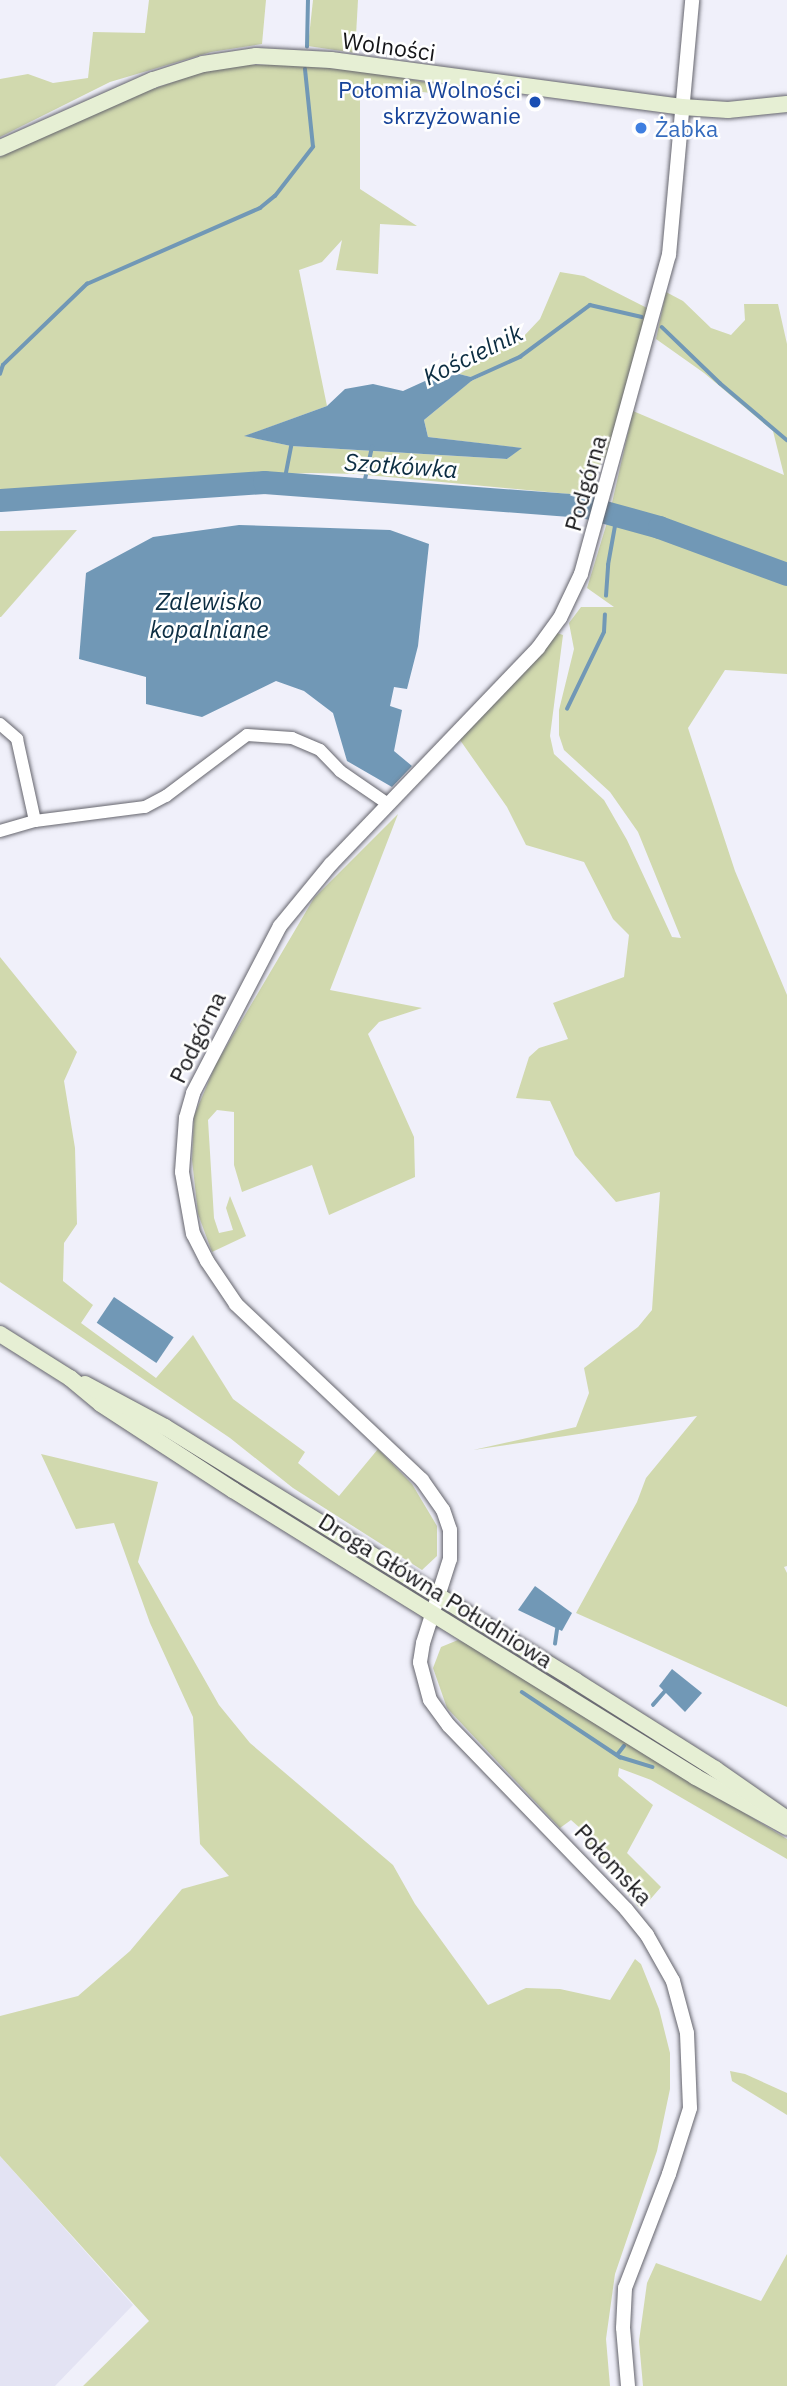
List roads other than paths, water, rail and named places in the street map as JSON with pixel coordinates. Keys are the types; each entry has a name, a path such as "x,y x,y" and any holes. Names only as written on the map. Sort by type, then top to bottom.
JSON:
{"main road":[{"name":"Wolności","path":"0,148 153,80 203,64 256,56 331,60 682,107 729,110 787,104"},
{"name":"Droga Główna Południowa","path":"0,1334 70,1378 101,1404 154,1440 696,1777 787,1827"},
{"name":"Droga Główna Południowa","path":"70,1378 108,1394 165,1427 715,1769 787,1819"}],"street":[{"name":"Podgórna","path":"374,1434 228,1293 193,1234 182,1172 186,1118 193,1093 280,926 301,897 545,638 560,618 581,574 595,533 669,255 692,0"},
{"path":"0,724 17,738 35,821"},
{"path":"0,831 35,821 145,807 166,796 247,735 292,738 320,750 340,771 388,804"},
{"name":"Połomska","path":"374,1434 430,1490 447,1521 451,1539 450,1559 423,1643 420,1662 430,1700 449,1726 604,1884 647,1935 673,1981 687,2033 690,2108 669,2174 625,2288 623,2328 628,2386"}],"water":[{"path":"459,374 475,378 424,420 428,437 522,448 507,459 291,446 244,436 327,406 345,389 373,384 403,391 425,381"},
{"name":"Zalewisko kopalniane","path":"239,525 390,530 429,544 418,646 407,689 394,687 390,706 402,710 394,751 412,766 392,787 347,761 333,713 304,691 276,681 202,717 146,704 146,677 79,659 86,573 153,537"},
{"path":"114,1297 174,1337 156,1363 97,1323"},
{"path":"535,1586 572,1613 562,1631 518,1610"},
{"path":"672,1669 702,1693 685,1712 659,1686"}],"waterway":[{"path":"307,47 308,0"},
{"path":"0,374 3,365 87,284 260,208 275,196 313,147 305,69"},
{"name":"Kościelnik","path":"471,379 520,357 590,305 642,317"},
{"name":"Kościelnik","path":"662,327 720,383 787,440"},
{"path":"284,483 291,446"},
{"name":"Kościelnik","path":"363,489 372,447"},
{"name":"Szotkówka","path":"0,500 264,482 583,506 659,527 787,574"},
{"path":"606,596 608,565 617,515"},
{"path":"567,709 604,632 605,615"},
{"path":"555,1644 557,1629"},
{"path":"653,1705 665,1691"},
{"path":"522,1692 620,1757 653,1767"},
{"path":"617,1755 624,1746"}],"place":[{"name":"Połomia Wolności skrzyżowanie","path":"535,102"},
{"name":"Żabka","path":"641,128"}]}
